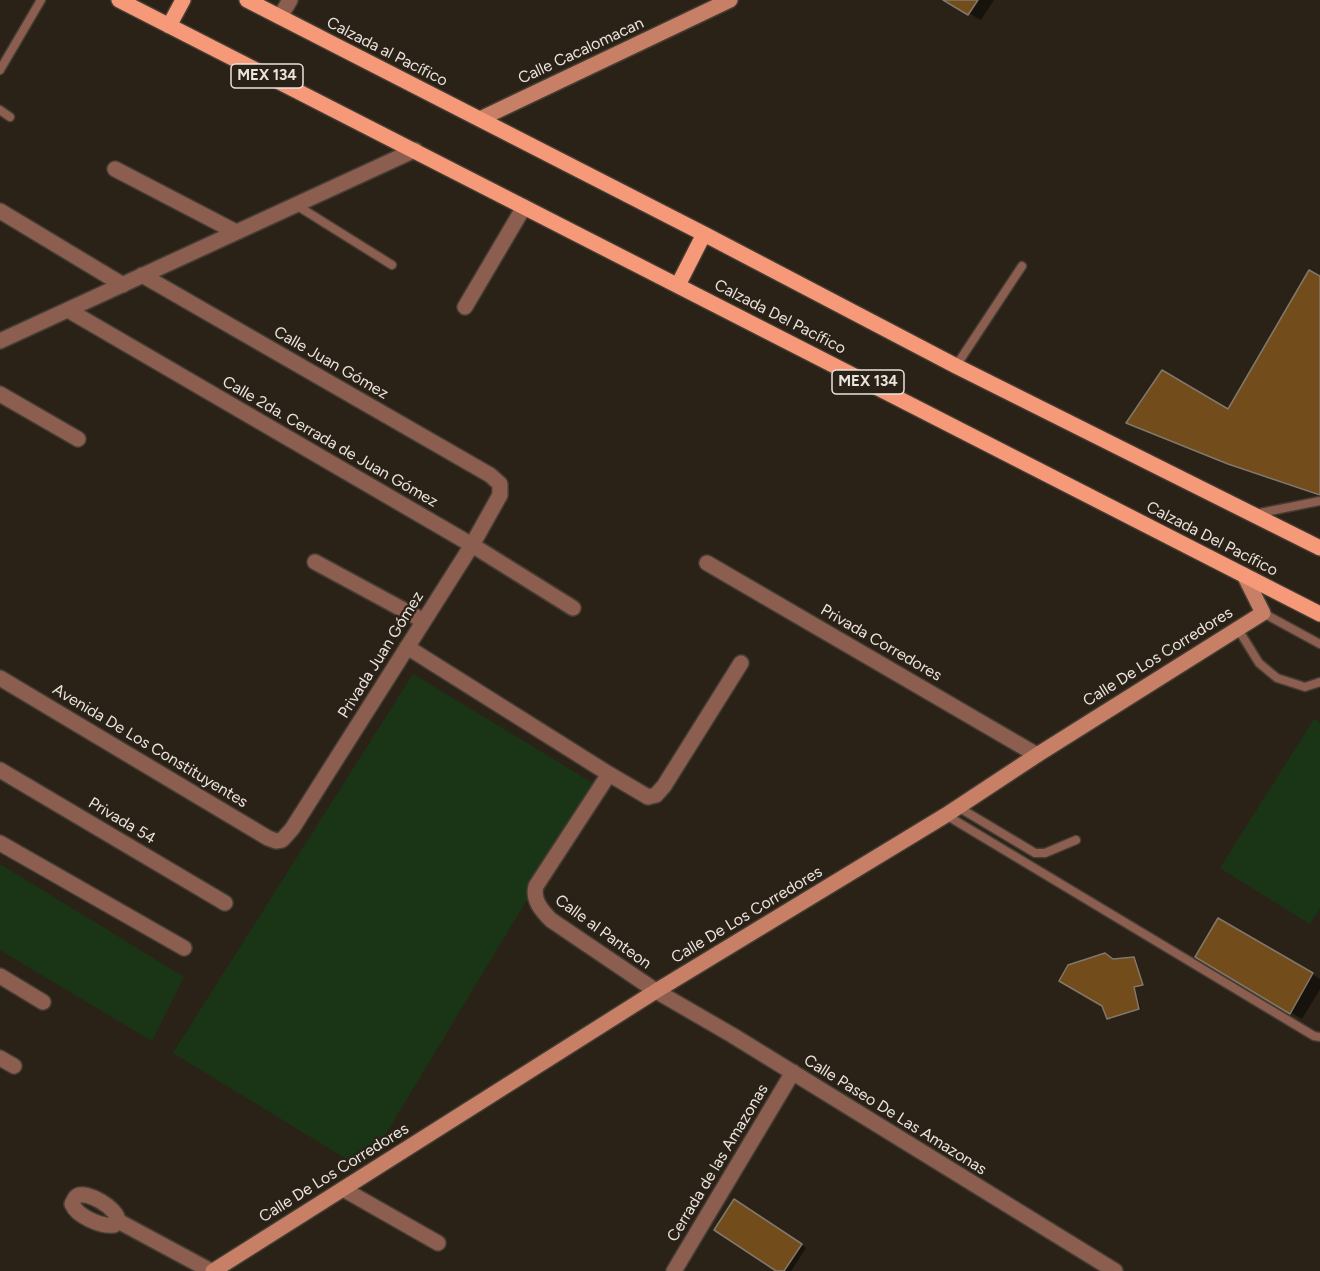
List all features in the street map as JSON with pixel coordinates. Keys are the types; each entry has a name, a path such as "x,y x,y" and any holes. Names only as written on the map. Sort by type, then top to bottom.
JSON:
{"main road":[{"name":"MEX 134","path":"119,0 416,150"},
{"path":"169,26 183,0"},
{"name":"Calzada al Pacífico","path":"247,0 480,119"},
{"name":"Calle Cacalomacan","path":"480,119 730,0"},
{"path":"480,119 956,366 1320,548"},
{"name":"Calzada Del Pacífico","path":"416,150 1320,614"},
{"path":"678,285 704,234"},
{"path":"1244,575 1263,613"},
{"name":"Calle De Los Corredores","path":"212,1271 656,991 952,811 1263,613"}],"street":[{"path":"280,17 290,0"},
{"path":"2,338 416,150"},
{"path":"115,169 236,232"},
{"path":"465,307 524,207"},
{"path":"0,211 123,285"},
{"name":"Calle Juan Gómez","path":"142,275 490,475 500,484"},
{"name":"Calle 2da. Cerrada de Juan Gómez","path":"68,310 472,545 573,608"},
{"path":"0,394 78,439"},
{"name":"Privada Juan Gómez","path":"282,840 292,829 472,545 500,495 500,484"},
{"path":"315,562 424,621"},
{"name":"Privada Corredores","path":"707,563 1037,755"},
{"path":"407,647 645,796 656,795 664,786 741,663"},
{"name":"Avenida De Los Constituyentes","path":"0,678 268,838 276,841 282,840"},
{"name":"Privada 54","path":"0,770 225,903"},
{"name":"Calle al Panteon","path":"609,774 536,886 535,897 541,910 551,920 656,991"},
{"path":"0,843 184,948"},
{"path":"0,976 44,1002"},
{"name":"Calle Paseo De Las Amazonas","path":"656,991 793,1072 1115,1271"},
{"path":"0,1058 14,1066"},
{"name":"Cerrada de las Amazonas","path":"674,1271 793,1072"},
{"path":"343,1189 438,1243"},
{"path":"118,1221 212,1271"}],"lane":[{"path":"0,70 41,0"},
{"path":"0,111 10,117"},
{"path":"296,205 392,265"},
{"path":"956,366 1022,266"},
{"path":"1252,514 1320,501"},
{"path":"1263,613 1320,645"},
{"path":"1238,629 1259,663 1277,678 1305,687 1320,682"},
{"path":"952,811 1035,853 1045,853 1076,840"},
{"path":"952,811 1314,1036 1320,1037"}],"green space":[{"path":"413,674 596,785 372,1157 358,1166 173,1053"},
{"path":"1314,719 1320,723 1320,909 1310,924 1220,868"},
{"path":"0,864 184,977 152,1041 0,950"}],"building":[{"path":"943,0 978,0 968,15"},
{"path":"1309,270 1320,276 1320,495 1228,464 1126,423 1162,370 1228,409"},
{"path":"1218,918 1313,973 1290,1014 1195,957"},
{"path":"1105,953 1113,959 1134,957 1143,985 1134,987 1139,1009 1107,1019 1102,1006 1059,981 1068,965"},
{"path":"734,1199 802,1244 784,1271 776,1271 714,1230"}]}
